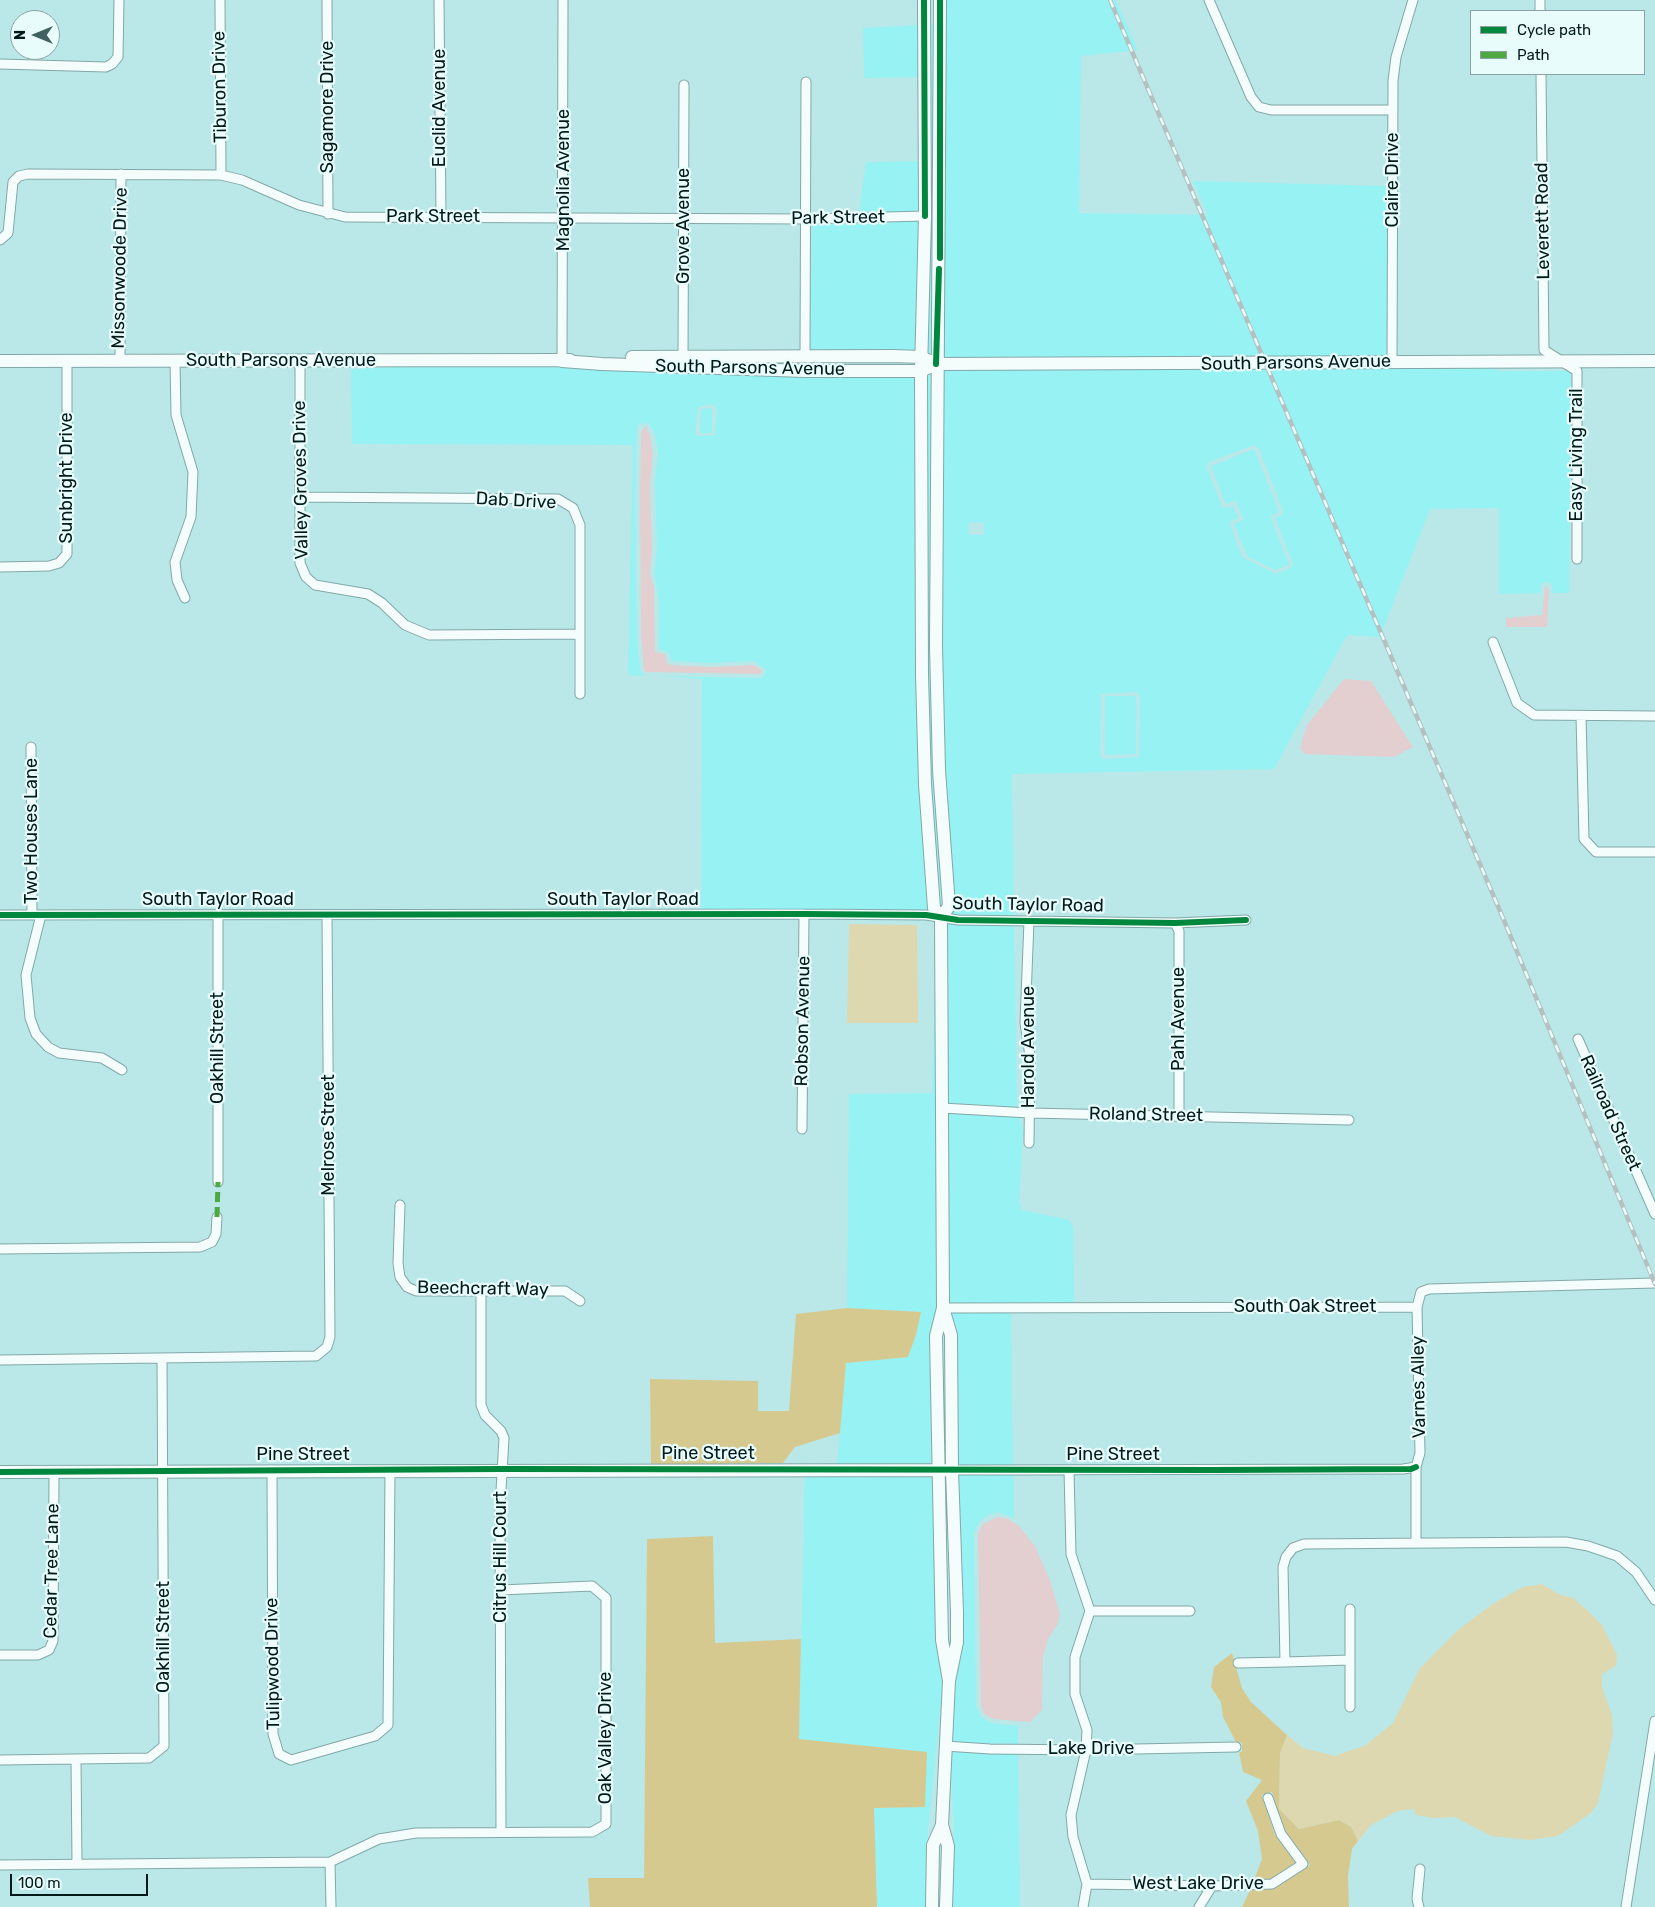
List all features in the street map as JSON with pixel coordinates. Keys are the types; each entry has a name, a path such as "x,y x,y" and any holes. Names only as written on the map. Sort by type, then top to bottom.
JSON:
{"main road":[{"path":"924,0 925,216 921,357 921,572 925,784 934,908 941,918"},
{"path":"940,0 940,214 936,364 937,676 940,770 949,906 941,918 943,1308 936,1336 937,1470 942,1640 949,1682"},
{"name":"South Parsons Avenue","path":"0,361 562,360 602,364 683,362 805,355 921,357 936,364"},
{"name":"South Parsons Avenue","path":"683,362 805,371 921,370 936,364 1655,361"},
{"path":"943,1308 951,1335 952,1470 957,1642 949,1682 945,1746 942,1825 948,1846 946,1907"},
{"name":"Pine Street","path":"0,1472 164,1470 952,1470"},
{"path":"932,1907 933,1845 942,1825"}],"street":[{"path":"0,64 106,67 112,64 118,57 119,0"},
{"name":"Tiburon Drive","path":"220,0 221,175"},
{"name":"Sagamore Drive","path":"327,0 328,214"},
{"name":"Euclid Avenue","path":"439,0 441,217"},
{"name":"Magnolia Avenue","path":"562,360 564,217 563,0"},
{"path":"1209,0 1251,97 1259,107 1270,110 1393,110"},
{"name":"Claire Drive","path":"1392,362 1393,110 1396,57 1413,0"},
{"name":"Leverett Road","path":"1541,75 1544,350 1559,361"},
{"path":"805,355 806,82"},
{"name":"Grove Avenue","path":"683,362 684,86"},
{"name":"Park Street","path":"0,240 8,232 13,182 19,176 28,174 221,175 242,180 299,205 345,217 806,219 925,216"},
{"name":"Missonwoode Drive","path":"120,361 121,174"},
{"name":"Sunbright Drive","path":"0,567 49,566 59,563 67,554 67,361"},
{"path":"175,361 176,415 193,472 191,517 175,562 177,580 185,598"},
{"name":"Valley Groves Drive","path":"300,361 300,563 306,577 315,585 368,594 382,603 405,625 429,635 580,634"},
{"name":"Easy Living Trail","path":"1559,361 1577,371 1576,559"},
{"name":"Dab Drive","path":"299,497 558,499 573,508 580,525 580,694"},
{"path":"1494,642 1517,703 1534,715 1655,716"},
{"path":"1581,716 1584,839 1596,852 1655,852"},
{"name":"Two Houses Lane","path":"31,747 36,915 26,975 30,1018 36,1034 48,1047 59,1053 102,1058 122,1070"},
{"name":"South Taylor Road","path":"0,915 804,914 926,915 958,920 1029,922 1168,921 1175,923 1246,920"},
{"name":"Robson Avenue","path":"802,1129 804,914"},
{"name":"Oakhill Street","path":"218,915 218,1182"},
{"name":"Melrose Street","path":"162,1358 316,1356 323,1352 330,1337 327,916"},
{"name":"Harold Avenue","path":"1029,922 1025,1032 1030,1056 1029,1144"},
{"name":"Pahl Avenue","path":"1175,923 1179,931 1179,1115"},
{"name":"Railroad Street","path":"1578,1039 1655,1214"},
{"name":"Roland Street","path":"942,1108 1029,1113 1349,1120"},
{"name":"Beechcraft Way","path":"400,1205 398,1263 400,1277 407,1288 416,1291 565,1291 580,1301"},
{"path":"0,1249 200,1248 212,1242 216,1234 217,1217"},
{"path":"1417,1307 1421,1292 1429,1289 1655,1283"},
{"name":"Citrus Hill Court","path":"481,1291 481,1405 485,1415 501,1431 504,1438 501,1470 501,1831"},
{"name":"South Oak Street","path":"943,1308 1417,1307"},
{"name":"Varnes Alley","path":"1416,1542 1416,1467 1420,1453 1417,1307"},
{"path":"0,1360 162,1358"},
{"name":"Oakhill Street","path":"0,1760 149,1758 164,1746 162,1358"},
{"name":"Pine Street","path":"952,1470 1403,1469 1416,1467"},
{"name":"Tulipwood Drive","path":"272,1470 273,1734 279,1754 291,1760 375,1736 388,1725 390,1470"},
{"path":"1069,1470 1071,1554 1090,1611 1075,1657 1075,1694 1087,1730 1086,1750 1071,1815 1073,1837 1087,1884 1083,1907"},
{"name":"Cedar Tree Lane","path":"0,1655 38,1655 49,1650 53,1640 54,1472"},
{"path":"1285,1662 1283,1567 1286,1557 1293,1548 1304,1544 1566,1542 1588,1546 1617,1556 1636,1572 1655,1600"},
{"name":"Oak Valley Drive","path":"0,1865 330,1862 379,1839 416,1833 501,1831 592,1832 606,1824 606,1598 592,1586 501,1590"},
{"path":"1350,1609 1350,1707"},
{"path":"1090,1611 1190,1611"},
{"path":"1238,1663 1350,1660"},
{"path":"1626,1907 1655,1721"},
{"name":"Lake Drive","path":"945,1746 990,1749 1086,1750 1236,1747"},
{"path":"76,1760 77,1864"},
{"name":"West Lake Drive","path":"1087,1884 1212,1886 1272,1884 1303,1864 1281,1834 1268,1798"},
{"path":"330,1862 331,1907"},
{"path":"1419,1907 1417,1898 1420,1869"},
{"path":"1199,1907 1212,1886"}],"shaded area":[{"path":"945,0 1116,0 1138,50 1081,56 1079,213 1208,215 1193,181 1387,186 1387,357 942,359 945,214"},
{"path":"934,23 934,269 931,356 927,354 929,24"},
{"path":"919,25 919,77 864,78 863,28"},
{"path":"919,161 919,212 859,213 866,162"},
{"path":"919,221 916,352 810,351 812,224"},
{"path":"445,365 557,365 916,375 930,910 701,910 702,679 659,676 760,678 764,676 766,670 754,661 709,663 672,661 668,652 659,649 659,602 654,573 657,549 655,482 658,454 655,434 648,423 639,424 637,431 635,498 637,638 640,670 645,676 628,675 633,445 352,444 351,369","holes":["711,404 717,408 715,435 697,436 695,433 698,407"]},
{"path":"1485,366 1500,371 1567,371 1571,373 1569,593 1553,593 1552,585 1548,582 1542,583 1540,593 1499,594 1499,508 1430,509 1380,637 1347,635 1274,769 1012,774 1014,916 950,914 954,905 945,770 942,676 942,369 1265,369","holes":["1254,445 1259,448 1283,511 1282,515 1275,518 1293,564 1291,568 1276,574 1242,557 1230,525 1231,521 1238,518 1233,506 1222,507 1206,466 1209,462","971,522 984,523 984,535 969,535 968,525","1136,692 1140,696 1139,757 1103,759 1100,755 1101,694"]},
{"path":"931,371 931,672 943,904 941,908 931,784 928,674 926,373"},
{"path":"712,408 712,433 700,433 701,409"},
{"path":"646,426 650,436 653,455 650,483 652,549 650,574 654,588 655,652 665,654 667,663 671,665 709,667 754,665 762,670 760,674 646,672 644,670 641,638 640,499 641,431"},
{"path":"1254,449 1279,512 1270,516 1289,565 1275,570 1247,556 1234,524 1244,520 1236,500 1226,504 1211,466"},
{"path":"1545,586 1549,589 1547,627 1506,627 1506,618 1542,615"},
{"path":"1344,679 1371,681 1413,747 1394,757 1304,754 1300,748 1307,725"},
{"path":"1105,696 1136,696 1136,754 1105,755"},
{"path":"936,922 938,1308 930,1336 932,1465 837,1465 846,1363 908,1357 916,1335 921,1312 847,1308 849,1094 932,1093"},
{"path":"947,923 1014,926 1017,1107 948,1103"},
{"path":"849,924 917,925 918,1023 847,1023"},
{"path":"948,1113 1020,1117 1023,1132 1019,1202 1022,1210 1069,1220 1073,1227 1074,1302 949,1303"},
{"path":"847,1308 921,1312 916,1335 908,1357 846,1363 840,1433 795,1447 783,1463 651,1465 650,1379 758,1381 758,1411 789,1411 796,1314"},
{"path":"950,1312 1011,1312 1013,1466 957,1466"},
{"path":"805,1474 932,1475 943,1681 928,1830 926,1907 877,1907 874,1808 925,1807 799,1739"},
{"path":"957,1475 1014,1475 1014,1518 998,1512 988,1515 979,1522 974,1533 976,1705 981,1717 991,1723 1018,1726 1018,1744 951,1742"},
{"path":"997,1517 1006,1518 1018,1525 1035,1546 1050,1580 1060,1614 1058,1624 1049,1637 1043,1657 1042,1710 1030,1722 993,1719 984,1714 981,1705 978,1533 983,1524"},
{"path":"713,1536 715,1643 801,1639 799,1739 927,1752 925,1807 874,1808 877,1907 590,1907 588,1878 644,1878 647,1539"},
{"path":"1542,1584 1558,1594 1573,1598 1588,1611 1602,1625 1617,1655 1616,1666 1602,1674 1602,1687 1612,1715 1613,1733 1598,1803 1591,1813 1558,1836 1530,1840 1491,1836 1455,1817 1432,1818 1416,1815 1414,1809 1398,1811 1371,1825 1358,1841 1351,1827 1339,1820 1299,1829 1279,1809 1280,1753 1287,1735 1303,1748 1335,1756 1366,1745 1393,1723 1420,1668 1458,1630 1494,1603 1523,1587"},
{"path":"1232,1653 1242,1688 1251,1702 1287,1735 1280,1753 1279,1809 1299,1829 1339,1820 1351,1827 1358,1841 1352,1849 1348,1876 1349,1907 1242,1907 1250,1890 1275,1888 1310,1865 1285,1832 1272,1792 1262,1795 1275,1835 1296,1863 1270,1880 1254,1880 1262,1859 1258,1831 1246,1801 1262,1780 1243,1772 1239,1752 1242,1752 1242,1743 1236,1742 1223,1717 1221,1702 1211,1687 1214,1667"},
{"path":"950,1751 1018,1754 1020,1907 952,1907 954,1830"}],"railway":[{"path":"1110,0 1503,918 1655,1284"}],"marked path":[{"path":"217,1217 218,1182"}],"cycle path":[{"path":"924,0 925,216"},
{"path":"940,0 940,258"},
{"path":"936,364 939,269"},
{"path":"0,915 804,914 926,915 958,920 1175,923 1246,920"},
{"path":"0,1472 501,1469 1215,1470 1411,1469 1416,1467"}]}
